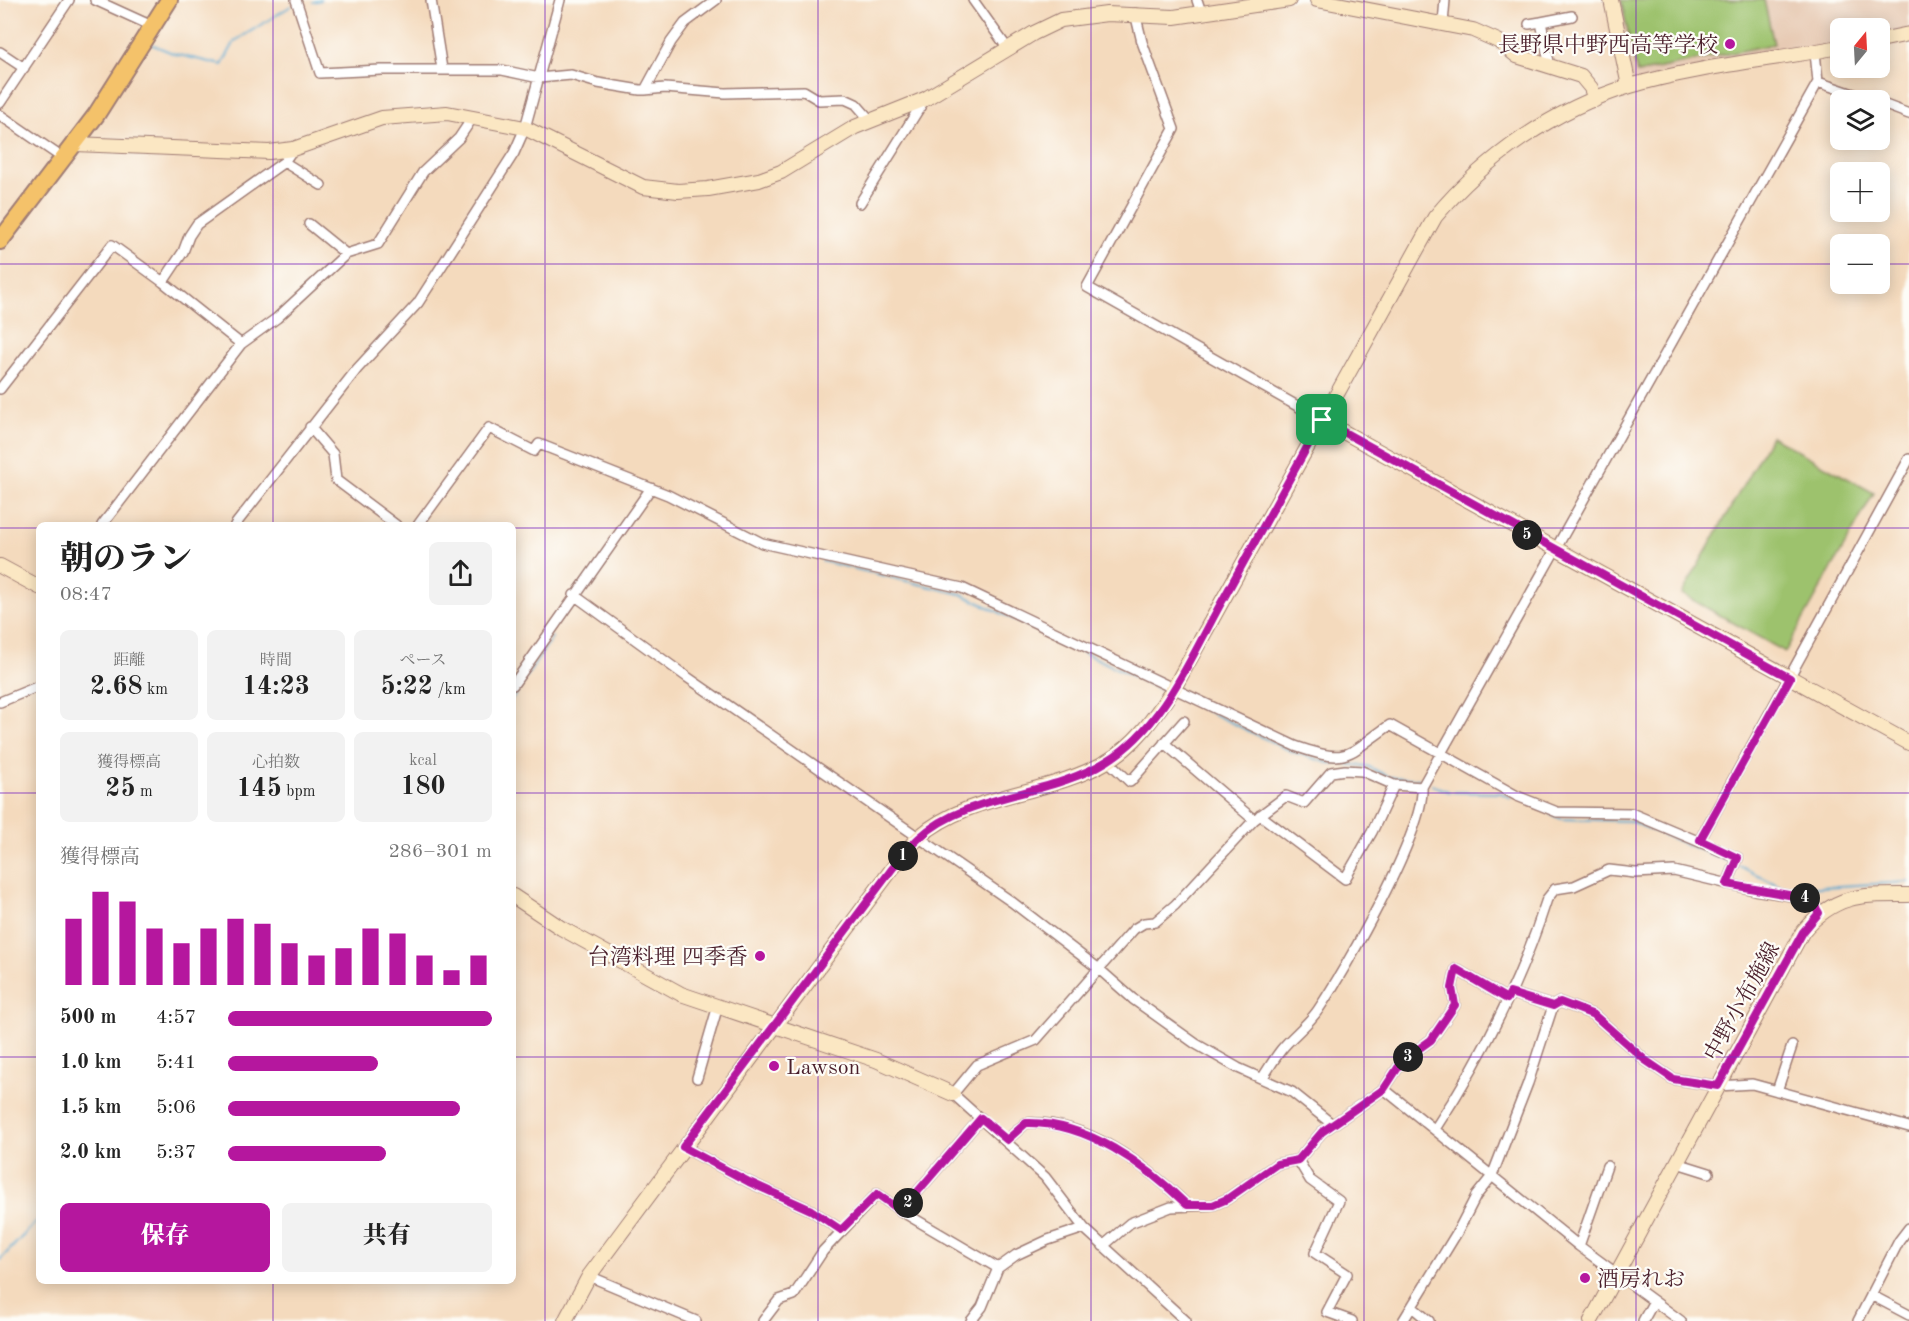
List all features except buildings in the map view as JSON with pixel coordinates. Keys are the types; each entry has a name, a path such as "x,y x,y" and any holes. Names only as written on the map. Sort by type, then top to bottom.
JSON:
{"highway":[{"path":"0,241 75,144 169,0"}],"street":[{"path":"0,103 69,0"},
{"path":"95,0 152,26"},
{"path":"296,0 320,73 442,69 502,70 539,78 571,75 598,83 645,90 665,88 705,92 779,93 804,91 819,100 845,99 856,104 871,121"},
{"path":"431,0 442,69"},
{"path":"237,522 357,369 418,303 514,153 525,129 560,0"},
{"path":"645,90 671,42 685,23 716,0"},
{"path":"973,0 1008,48"},
{"path":"75,144 269,152 293,149 382,118 447,113 525,129 629,182 656,190 708,189 759,180 781,172 871,121 924,99 1008,48 1061,20 1107,14 1174,17 1199,6 1289,0"},
{"path":"1317,0 1473,30 1498,41 1517,56 1581,76 1591,88 1594,100"},
{"path":"1443,23 1445,0"},
{"path":"1611,0 1629,87"},
{"path":"1135,14 1142,42 1174,129 1087,287 1557,551 1909,743"},
{"path":"1529,24 1572,16"},
{"path":"1541,22 1550,68"},
{"path":"1890,38 1909,34"},
{"path":"565,1321 589,1276 683,1147 892,869 919,837 948,819 998,798 1073,778 1108,761 1138,737 1174,688 1435,217 1453,196 1496,158 1532,132 1594,100 1629,87 1734,65 1830,49"},
{"path":"0,52 24,68"},
{"path":"1263,1077 1281,1050 1317,1012 1374,913 1398,865 1423,799 1422,787 1557,551 1818,82 1815,52"},
{"path":"1818,82 1842,90"},
{"path":"860,203 924,99"},
{"path":"1890,107 1909,114"},
{"path":"0,115 64,159"},
{"path":"104,522 241,344 276,318 346,254 378,243 423,172 459,138 473,117"},
{"path":"163,282 183,252 197,224 284,162 293,149"},
{"path":"284,162 321,184"},
{"path":"309,224 346,254"},
{"path":"0,389 112,245 241,344"},
{"path":"310,427 333,454 336,480 392,522"},
{"path":"420,522 489,428 534,451 539,444 651,488 762,543 962,588 1295,746 1329,758 1345,757 1390,725 1517,796 1557,812 1631,813 1700,840 1738,858 1727,884"},
{"path":"1700,840 1909,459"},
{"path":"516,681 651,488"},
{"path":"0,566 36,585"},
{"path":"574,595 687,677 1012,902 1099,969 1133,999 1196,1044 1238,1068 1263,1077 1292,1092 1332,1124"},
{"path":"0,702 36,687"},
{"path":"1108,761 1130,782 1184,721"},
{"path":"1164,743 1257,818 1345,879 1372,832 1394,785"},
{"path":"952,1094 976,1065 1036,1040 1134,929 1144,923 1155,922 1175,905 1257,818 1286,796 1304,803 1331,772 1362,771 1394,785 1422,787"},
{"path":"1435,1129 1480,1056 1509,996 1547,899 1554,888 1574,886 1609,870 1635,873 1674,871 1727,884 1811,899 1819,913"},
{"name":"中野小布施線","path":"1591,1321 1803,932 1819,913 1835,903 1850,899 1909,895"},
{"path":"516,898 561,928 639,973 681,994 876,1060 952,1094 1007,1140 1046,1177 1084,1228 1186,1321"},
{"path":"1103,1246 1130,1223 1171,1207 1213,1205 1227,1199 1277,1164 1298,1160 1332,1124 1384,1089 1403,1060 1431,1040 1455,1005 1452,988 1456,969 1509,996 1553,1006"},
{"path":"1403,1321 1458,1231 1476,1196 1492,1176 1528,1083 1553,1006 1560,1002 1594,1015 1645,1060 1673,1079 1718,1086 1752,1084 1909,1127"},
{"path":"697,1078 717,1008"},
{"path":"1777,1091 1792,1046"},
{"path":"1384,1089 1616,1275 1681,1321"},
{"path":"901,1211 981,1118"},
{"path":"1007,1140 1026,1123 1038,1122 1079,1132 1096,1140 1162,1182 1187,1205"},
{"path":"683,1147 749,1182 811,1210 841,1230"},
{"path":"1298,1160 1310,1180 1339,1201 1315,1253 1347,1274 1327,1312 1352,1321"},
{"path":"1677,1163 1710,1173"},
{"path":"1579,1246 1607,1166"},
{"path":"763,1321 779,1300 794,1295 841,1230 877,1194 901,1211 998,1268"},
{"path":"971,1321 982,1307 998,1268 1016,1255 1048,1240 1084,1228"},
{"path":"1858,1321 1899,1241 1909,1228"},
{"path":"589,1276 696,1321"},
{"path":"1871,1295 1909,1314"},
{"path":"1643,1321 1654,1301"},
{"path":"1412,1307 1430,1321"}],"shaded area":[{"name":"長野県中野西高等学校","path":"1611,0 1909,0 1909,34 1890,38 1890,18 1830,18 1830,49 1629,86"}],"green space":[{"path":"1621,0 1764,0 1774,44 1637,73"},
{"path":"1771,436 1874,493 1785,652 1682,594"}],"waterway":[{"path":"313,2 321,0"},
{"path":"151,44 175,54 222,65 235,41 291,6"},
{"path":"822,561 961,594 1160,689"},
{"path":"516,693 552,637"},
{"path":"1178,697 1293,752 1329,763 1367,766 1389,777 1419,779"},
{"path":"1432,785 1450,792 1501,793 1511,798"},
{"path":"1550,814 1562,819 1630,821 1732,863"},
{"path":"1738,865 1785,889 1909,882"},
{"path":"0,1260 36,1222"}],"place":[{"name":"長野県中野西高等学校","path":"1730,44"},
{"name":"台湾料理 四季香","path":"760,956"},
{"name":"Lawson","path":"774,1066"},
{"name":"酒房れお","path":"1585,1278"}],"route":[{"path":"1322,420 1790,678 1700,840 1738,858 1727,884 1811,899 1819,913 1803,932 1718,1086 1673,1079 1645,1060 1616,1032 1594,1015 1560,1002 1553,1006 1510,993 1507,999 1456,969 1452,988 1455,1005 1431,1040 1403,1060 1384,1089 1322,1132 1315,1144 1298,1160 1277,1164 1227,1199 1213,1205 1187,1205 1162,1182 1128,1159 1079,1132 1038,1122 1026,1123 1007,1140 981,1118 901,1211 877,1194 841,1230 811,1210 749,1182 683,1147 892,869 919,837 948,819 998,798 1047,787 1073,778 1108,761 1138,737 1174,688 1322,420"}]}
